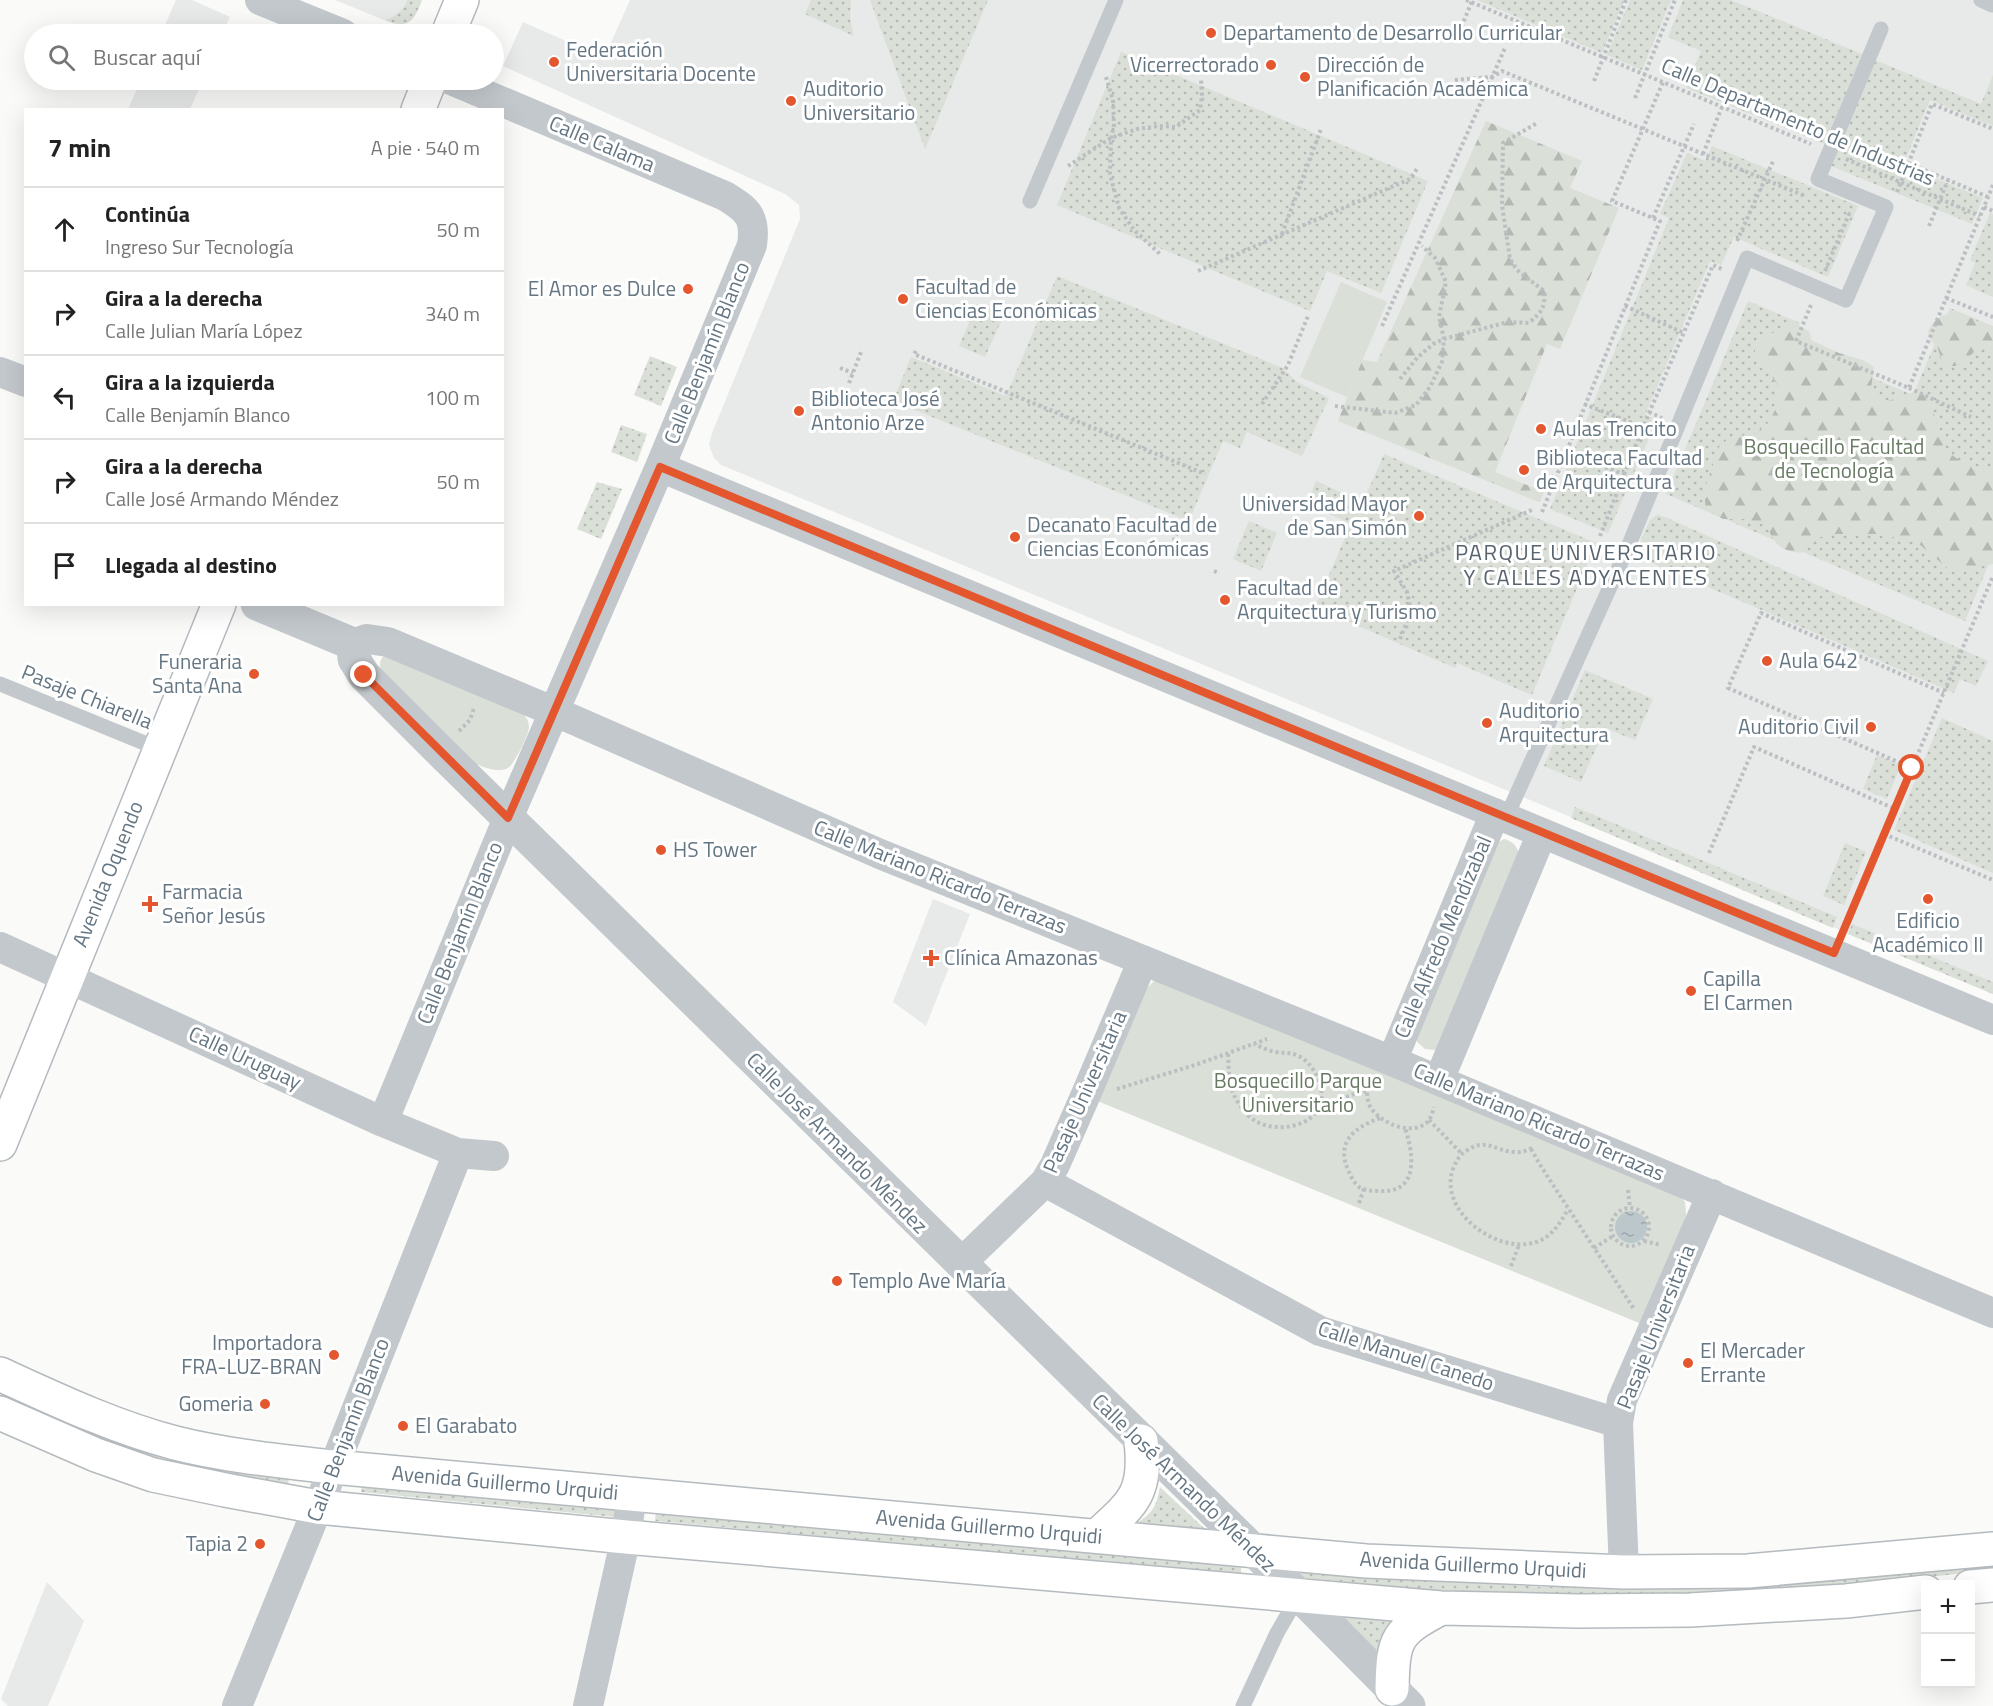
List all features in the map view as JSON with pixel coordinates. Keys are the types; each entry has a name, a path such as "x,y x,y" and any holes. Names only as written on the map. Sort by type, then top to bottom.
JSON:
{"main road":[{"path":"452,24 462,0"},
{"path":"419,108 426,90"},
{"name":"Avenida Oquendo","path":"0,1144 218,606"},
{"name":"Avenida Guillermo Urquidi","path":"0,1374 107,1421 174,1442 239,1456 632,1495 1366,1561 1624,1572 1748,1571 1993,1549"},
{"name":"Avenida Guillermo Urquidi","path":"0,1413 96,1455 153,1475 318,1508 626,1537 1441,1608 1578,1611 1690,1610 1846,1601 1921,1593"},
{"path":"1097,1536 1128,1508 1138,1491 1144,1467 1141,1441"},
{"path":"1975,1587 1993,1585"},
{"path":"1401,1698 1393,1657 1400,1637 1413,1623 1441,1608"}],"street":[{"path":"260,0 319,24"},
{"name":"Calle Calama","path":"475,90 725,196 748,214"},
{"name":"Calle Benjamín Blanco","path":"383,1122 508,818 660,467 752,245 754,228 748,214"},
{"path":"0,372 24,381"},
{"path":"660,467 1993,1020"},
{"path":"262,606 352,644"},
{"name":"Calle Mariano Ricardo Terrazas","path":"352,644 367,639 388,642 880,854 1392,1061 1439,1089 1712,1194 1993,1313"},
{"name":"Calle José Armando Méndez","path":"352,644 354,659 364,675 1401,1698"},
{"name":"Calle Alfredo Mendizabal","path":"1392,1061 1501,815"},
{"path":"1439,1089 1542,833"},
{"name":"Calle Uruguay","path":"0,947 383,1122 458,1153 494,1156"},
{"name":"Pasaje Universitaria","path":"960,1264 1045,1182 1055,1165 1143,960"},
{"name":"Calle Benjamín Blanco","path":"237,1706 458,1153"},
{"name":"Calle Manuel Canedo","path":"1045,1182 1320,1331 1618,1423"},
{"name":"Pasaje Universitaria","path":"1624,1572 1618,1423 1623,1400 1712,1194"},
{"path":"588,1706 626,1537 632,1495"}],"lane":[{"path":"1030,201 1116,0"},
{"path":"1981,0 1992,5 1993,2"},
{"path":"1501,815 1628,547 1747,258 1846,300 1886,207 1818,179 1881,29"},
{"name":"Pasaje Chiarella","path":"0,684 159,749"},
{"path":"1243,1706 1277,1633 1299,1595"}],"path":[{"name":"Calle Departamento de Industrias","path":"1466,0 1980,216"},
{"path":"1594,81 1626,0"},
{"path":"1635,99 1675,0"},
{"path":"1457,38 1472,1"},
{"path":"1382,326 1505,48"},
{"path":"1455,81 1492,77 1502,71 1807,196"},
{"path":"1106,76 1113,100 1114,125 1110,174 1119,208 1134,230 1161,255"},
{"path":"1068,166 1112,138 1137,129 1160,126 1176,127 1188,120 1200,110 1201,79"},
{"path":"1542,512 1660,221 1612,201 1663,82"},
{"path":"1893,200 1932,104 1993,129"},
{"path":"1703,154 1722,106"},
{"path":"1400,379 1417,358 1433,344 1508,322 1529,323 1539,314 1545,304 1544,291 1517,270 1510,260 1502,205 1503,143 1537,123"},
{"path":"1653,218 1694,124"},
{"path":"1281,234 1321,129"},
{"path":"1733,249 1774,159"},
{"path":"1908,163 1988,197"},
{"path":"1198,271 1410,178 1417,169"},
{"path":"1929,226 1948,180"},
{"path":"1909,388 1993,185"},
{"path":"1984,207 1993,211"},
{"path":"1838,210 1849,214 1796,341 1909,388 1971,417"},
{"path":"1335,406 1395,412 1416,405 1430,387 1442,362 1444,339 1439,317 1446,282 1436,258 1422,246"},
{"path":"1600,536 1626,475 1643,427 1713,265 1724,270 1728,260"},
{"path":"1946,298 1993,317"},
{"path":"1625,306 1684,333"},
{"path":"1262,404 1286,364 1308,316"},
{"path":"916,351 914,354 1205,474"},
{"path":"849,383 861,352"},
{"path":"840,368 853,373"},
{"path":"1584,404 1643,427"},
{"path":"1566,452 1626,475"},
{"path":"1400,639 1411,612 1407,592 1394,571 1534,509"},
{"path":"1174,555 1169,552 1181,523 1179,522"},
{"path":"1834,953 1993,576"},
{"path":"1912,768 1728,688 1761,613 1944,693"},
{"path":"453,738 470,720 476,704"},
{"path":"1709,853 1754,747 1895,808"},
{"path":"1884,834 1993,880"},
{"path":"1114,1090 1274,1037"},
{"path":"1254,1044 1275,1052 1289,1052 1304,1060 1316,1073 1322,1093 1319,1110"},
{"path":"1228,1054 1229,1076 1233,1093 1253,1120 1269,1127 1284,1127 1302,1123 1312,1118 1319,1110 1348,1095 1366,1091"},
{"path":"1369,1080 1366,1091 1369,1105 1380,1118 1405,1128 1416,1128 1429,1120 1439,1089"},
{"path":"1380,1118 1354,1131 1343,1153 1351,1176 1358,1186 1364,1189 1387,1191 1398,1189 1406,1182 1412,1171 1412,1157 1405,1128"},
{"path":"1429,1120 1462,1154"},
{"path":"1528,1142 1568,1209 1634,1310"},
{"path":"1537,1145 1521,1152 1511,1152 1494,1145 1479,1144 1462,1154 1457,1159 1450,1177 1452,1198 1463,1216 1477,1228 1498,1240 1513,1245 1527,1245 1543,1240 1561,1222 1568,1209"},
{"path":"1359,1203 1364,1189"},
{"path":"1630,1207 1642,1211 1647,1216 1650,1229 1644,1241 1628,1246 1617,1241 1611,1230 1613,1217 1617,1212 1630,1207"},
{"path":"1594,1248 1613,1236"},
{"path":"1644,1241 1670,1247"},
{"path":"1511,1266 1519,1245"}],"shaded area":[{"path":"176,0 192,0 230,17 227,24 165,24"},
{"path":"335,0 407,0 397,16 384,20"},
{"name":"Universidad Mayor de San Simón","path":"630,0 1993,0 1993,994 721,465 714,458 709,445 712,433 800,219 799,205 785,194 504,66 523,22 604,58"},
{"path":"137,90 199,90 190,108 128,108"},
{"name":"Clínica Amazonas","path":"933,899 970,914 926,1026 893,1002"},
{"path":"47,1582 84,1621 48,1706 8,1706 1,1699"}],"green space":[{"path":"407,0 422,0 413,19 404,24 384,20 398,13"},
{"path":"811,0 851,0 850,19 854,36 805,14"},
{"path":"870,0 988,0 925,149"},
{"path":"1477,0 1624,0 1602,53"},
{"path":"1630,0 1671,0 1642,70 1607,55"},
{"path":"1683,0 1731,0 1862,54 1825,144 1686,88 1701,51 1668,37"},
{"path":"1121,52 1428,181 1381,293 1327,271 1310,311 1057,205"},
{"path":"1875,60 1981,104 1993,75 1993,126 1930,100 1903,165 1983,198 1972,224 1831,166"},
{"path":"1486,121 1582,161 1570,188 1619,208 1560,349 1547,344 1495,472 1544,492 1539,502 1338,421 1362,360 1377,362"},
{"path":"1712,146 1858,206 1828,277 1734,237 1721,265 1710,261 1645,415 1657,420 1608,533 1550,509 1669,218 1660,214 1687,153 1705,161"},
{"path":"1990,213 1993,214 1993,297 1966,285 1975,263 1970,260"},
{"path":"1057,276 1283,368 1297,382 1329,398 1302,456 1247,432 1240,448 1223,441 1189,521 893,401 911,357 1006,396"},
{"path":"1341,282 1387,302 1347,397 1300,377"},
{"name":"Bosquecillo Facultad de Tecnología","path":"1748,301 1800,323 1792,344 1913,395 1950,308 1993,326 1993,554 1965,621 1666,494"},
{"path":"977,304 1004,315 985,357 959,346"},
{"path":"1952,313 1962,314 1993,328 1993,349 1985,347 1979,349 1958,365 1943,364 1937,346 1932,342 1928,331 1938,319"},
{"name":"Bosquecillo Facultad de Tecnología","path":"1793,322 1810,332 1811,340 1839,353 1863,360 1874,367 1871,388 1882,403 1920,390 1930,397 1940,433 1949,452 1963,462 1993,473 1993,564 1952,572 1918,543 1879,534 1834,534 1812,539 1801,553 1793,552 1779,545 1766,525 1746,519 1723,519 1706,510 1704,491 1719,447 1730,437 1755,434 1769,422 1778,404 1778,385 1764,367 1755,360 1755,348 1765,337"},
{"path":"650,356 677,367 661,406 634,395"},
{"path":"621,425 647,434 637,462 611,452"},
{"path":"1384,454 1596,543 1532,695 1457,663 1455,668 1315,607 1351,524 1307,504 1316,481 1363,502"},
{"path":"597,482 622,489 601,539 577,529"},
{"path":"1657,515 1988,661 1976,686 1960,679 1954,693 1634,555 1650,520"},
{"path":"1249,521 1277,533 1261,571 1233,559"},
{"path":"385,655 521,711 529,727 521,749 511,766 496,770 476,764 381,669 380,661"},
{"path":"1585,670 1653,699 1635,740 1605,728 1581,782 1544,766"},
{"path":"1942,718 1993,741 1993,873 1894,830"},
{"path":"1877,755 1901,765 1887,799 1863,789"},
{"path":"1575,807 1837,917 1833,928 1571,818"},
{"path":"1504,839 1513,844 1519,853 1443,1044 1435,1050 1425,1049 1417,1042 1417,1032 1496,844"},
{"path":"1845,843 1866,852 1844,905 1823,896"},
{"path":"1852,924 1993,982 1993,994 1848,934"},
{"name":"Bosquecillo Parque Universitario","path":"1165,978 1678,1194 1685,1202 1687,1225 1644,1325 1095,1100 1143,992 1154,981"},
{"path":"0,1390 289,1477 288,1487 144,1457 0,1401"},
{"path":"362,1484 616,1508 615,1517 361,1492"},
{"path":"1160,1487 1208,1532 1134,1525 1152,1510"},
{"path":"656,1511 1241,1564 1241,1574 655,1521"},
{"path":"1993,1560 1993,1570 1901,1580 1749,1593 1670,1595 1430,1590 1305,1578 1298,1570 1542,1587 1707,1586"},
{"path":"1333,1610 1398,1616 1384,1634 1380,1656"}],"water":[{"path":"1631,1211 1643,1215 1647,1227 1643,1239 1631,1243 1619,1239 1615,1227 1619,1215"}],"place":[{"name":"Departamento de Desarrollo Curricular","path":"1211,33"},
{"name":"Federación Universitaria Docente","path":"554,62"},
{"name":"Vicerrectorado","path":"1271,65"},
{"name":"Dirección de Planificación Académica","path":"1305,77"},
{"name":"Auditorio Universitario","path":"791,101"},
{"name":"El Amor es Dulce","path":"688,289"},
{"name":"Facultad de Ciencias Económicas","path":"903,299"},
{"name":"Biblioteca José Antonio Arze","path":"799,411"},
{"name":"Aulas Trencito","path":"1541,429"},
{"name":"Biblioteca Facultad de Arquitectura","path":"1524,470"},
{"name":"Universidad Mayor de San Simón","path":"1419,516"},
{"name":"Decanato Facultad de Ciencias Económicas","path":"1015,537"},
{"name":"Facultad de Arquitectura y Turismo","path":"1225,600"},
{"name":"Aula 642","path":"1767,661"},
{"name":"Funeraria Santa Ana","path":"254,674"},
{"name":"Auditorio Arquitectura","path":"1487,723"},
{"name":"Auditorio Civil","path":"1871,727"},
{"name":"HS Tower","path":"661,850"},
{"name":"Edificio Académico II","path":"1928,899"},
{"name":"Farmacia Señor Jesús","path":"150,904"},
{"name":"Clínica Amazonas","path":"931,958"},
{"name":"Capilla El Carmen","path":"1691,991"},
{"name":"Templo Ave María","path":"837,1281"},
{"name":"Importadora FRA-LUZ-BRAN","path":"334,1355"},
{"name":"El Mercader Errante","path":"1688,1363"},
{"name":"Gomeria","path":"265,1404"},
{"name":"El Garabato","path":"403,1426"},
{"name":"Tapia 2","path":"260,1544"}],"district":[{"name":"PARQUE UNIVERSITARIO Y CALLES ADYACENTES","path":"1586,564"}],"route":[{"path":"364,675 508,818 660,467 1834,953 1912,768"}]}
